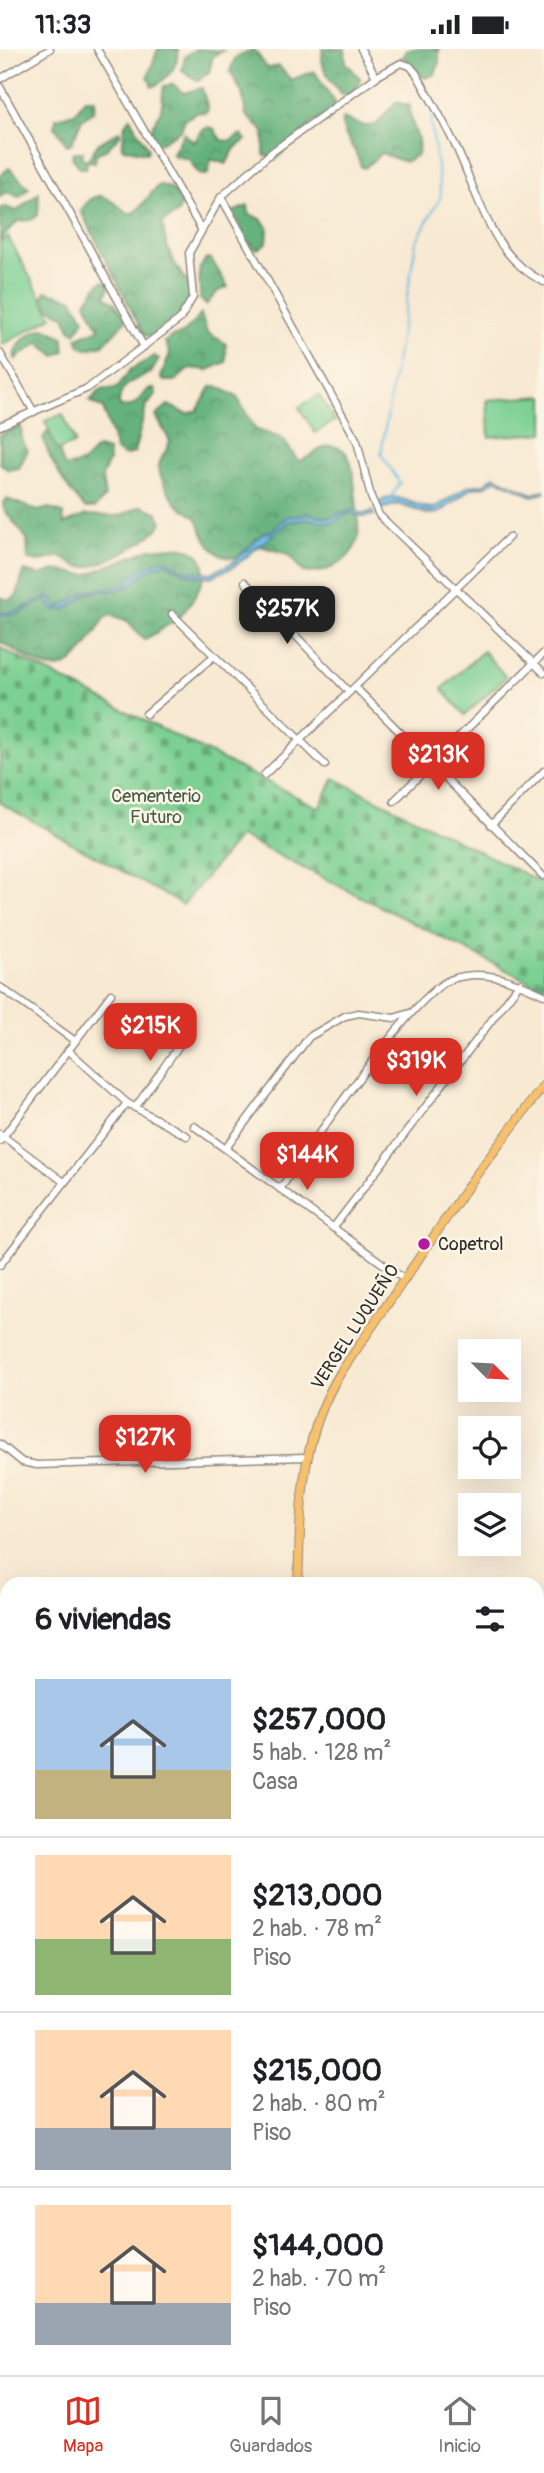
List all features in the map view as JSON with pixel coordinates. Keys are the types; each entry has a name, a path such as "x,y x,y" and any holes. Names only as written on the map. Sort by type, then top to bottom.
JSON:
{"main road":[{"name":"VERGEL LUQUEÑO","path":"298,1577 306,1457 314,1425 331,1388 473,1179 544,1085"}],"street":[{"path":"0,79 50,49"},
{"path":"97,49 201,229"},
{"path":"361,49 376,77"},
{"path":"0,426 88,388 180,319 191,303 193,288 188,258 220,197 272,152 376,77 401,63 410,66 416,73 457,149 493,232 513,261 544,282"},
{"path":"0,89 144,347"},
{"path":"220,197 358,441 371,497 379,515 544,673"},
{"path":"0,353 34,412"},
{"path":"264,775 509,537"},
{"path":"245,582 543,876"},
{"path":"172,614 325,765"},
{"path":"394,801 544,653"},
{"path":"146,714 214,656"},
{"path":"491,825 544,771"},
{"path":"280,1189 411,1013 433,990 451,979 484,974 520,983 544,995"},
{"path":"333,1228 520,983"},
{"path":"0,987 75,1041"},
{"path":"64,1182 1,1137 111,994"},
{"path":"226,1148 309,1037 345,1016 359,1013 394,1018 411,1013"},
{"path":"135,1108 187,1034"},
{"path":"68,1050 127,1103 187,1136"},
{"path":"0,1265 127,1103"},
{"path":"194,1126 405,1280"},
{"path":"0,1444 22,1462 37,1465 306,1457"}],"green space":[{"path":"158,49 178,49 178,55 171,72 163,81 152,87 148,76"},
{"path":"196,49 223,51 213,56 209,72 198,81 182,70 185,56"},
{"path":"254,49 267,68 279,66 291,80 314,71 336,104 328,122 313,122 276,159 264,155 264,132 246,115 242,93 230,71 235,58"},
{"path":"323,49 345,49 346,63 360,78 358,88 351,96 341,94 330,79 322,62"},
{"path":"407,49 439,49 439,63 435,74 425,78 408,66 403,56"},
{"path":"173,84 183,93 202,88 208,109 206,113 198,112 185,119 181,130 158,144 151,135 152,127 161,109 164,86"},
{"path":"85,99 95,99 94,110 81,121 72,143 67,145 55,127 56,118 75,113"},
{"path":"396,102 410,106 419,147 418,154 405,162 381,153 365,168 361,167 346,136 343,118 365,126 376,125"},
{"path":"130,118 148,148 147,153 122,148 125,124"},
{"path":"209,127 214,129 221,140 230,141 241,134 246,140 235,148 226,164 211,159 208,174 204,175 198,173 189,159 173,156 173,153 184,133 194,143 201,131"},
{"path":"119,131 121,134 107,149 96,154 95,162 87,161 98,144"},
{"path":"73,152 83,152 81,157 87,161 86,168 80,168 72,157"},
{"path":"9,168 29,188 19,197 7,192 0,197 0,176"},
{"path":"160,185 170,188 183,202 177,214 163,222 165,240 172,258 193,289 184,315 155,338 144,335 81,211 88,202 100,196 111,200 129,214 138,209"},
{"path":"39,193 38,215 31,220 18,221 0,240 1,208 17,211"},
{"path":"248,206 249,214 261,219 268,228 267,243 258,249 252,248 232,212"},
{"path":"8,237 52,317 2,345 0,242"},
{"path":"206,258 211,259 228,287 218,291 206,305 200,299 199,270"},
{"path":"104,281 110,286 105,296 114,302 127,319 103,345 87,349 80,346 77,338 99,329 86,302 99,283"},
{"path":"46,291 73,299 84,319 76,333 70,329 65,316 50,309 42,299"},
{"path":"201,314 207,332 226,344 226,362 208,370 190,368 175,381 164,381 161,377 170,353 165,342 171,337 183,334"},
{"path":"44,328 63,337 65,351 55,356 39,343 15,359 19,344"},
{"path":"155,356 159,359 151,373 128,384 119,399 119,406 129,407 149,389 155,389 156,394 146,407 134,453 124,456 116,450 103,408 90,401 100,390 117,388 130,370"},
{"path":"217,386 237,397 255,429 283,439 298,461 331,446 340,448 347,455 354,481 358,538 350,553 337,565 311,573 303,572 288,554 260,546 237,557 220,555 208,542 197,519 179,506 172,497 159,471 161,459 170,441 156,416 168,405 187,414 197,411 211,387"},
{"path":"319,395 335,421 315,433 299,407"},
{"path":"544,396 544,433 489,437 487,400"},
{"path":"63,414 75,443 57,451 45,421"},
{"path":"52,425 61,459 66,467 82,463 97,448 108,451 109,461 102,476 105,497 95,508 85,508 55,466 43,438"},
{"path":"21,426 22,441 28,450 19,468 8,470 0,463 0,434"},
{"path":"7,499 38,511 49,508 63,513 64,524 86,515 119,516 141,506 157,512 162,522 140,543 94,565 79,566 60,556 39,562 28,560 27,539 4,509 3,503"},
{"path":"173,547 193,551 201,558 204,566 201,584 181,615 144,640 126,620 110,615 73,661 55,668 38,664 0,642 0,597 10,600 17,595 24,571 40,575 55,570 86,575 150,549"},
{"name":"Cementerio Futuro","path":"0,648 319,808 334,778 544,884 544,989 240,836 183,905 0,803"},
{"path":"483,651 506,677 465,715 442,689"}],"water":[{"path":"494,476 533,494 544,490 544,493 532,496 497,479 486,486 472,488 439,513 427,514 398,504 381,509 378,504 384,499 398,498 434,508 469,486 484,484"},
{"path":"352,510 364,514 372,511 374,515 364,517 349,513 332,523 308,519 288,522 234,567 211,577 187,574 165,563 146,571 129,587 88,594 66,609 53,610 46,599 18,614 0,616 0,612 17,611 44,597 52,598 57,609 86,592 125,584 143,568 163,559 187,571 211,573 232,563 263,533 273,530 286,517 309,514 330,518"}],"waterway":[{"path":"390,499 400,483 381,454 416,242 441,196 431,122 434,117"}],"place":[{"name":"Copetrol","path":"424,1244"}]}
